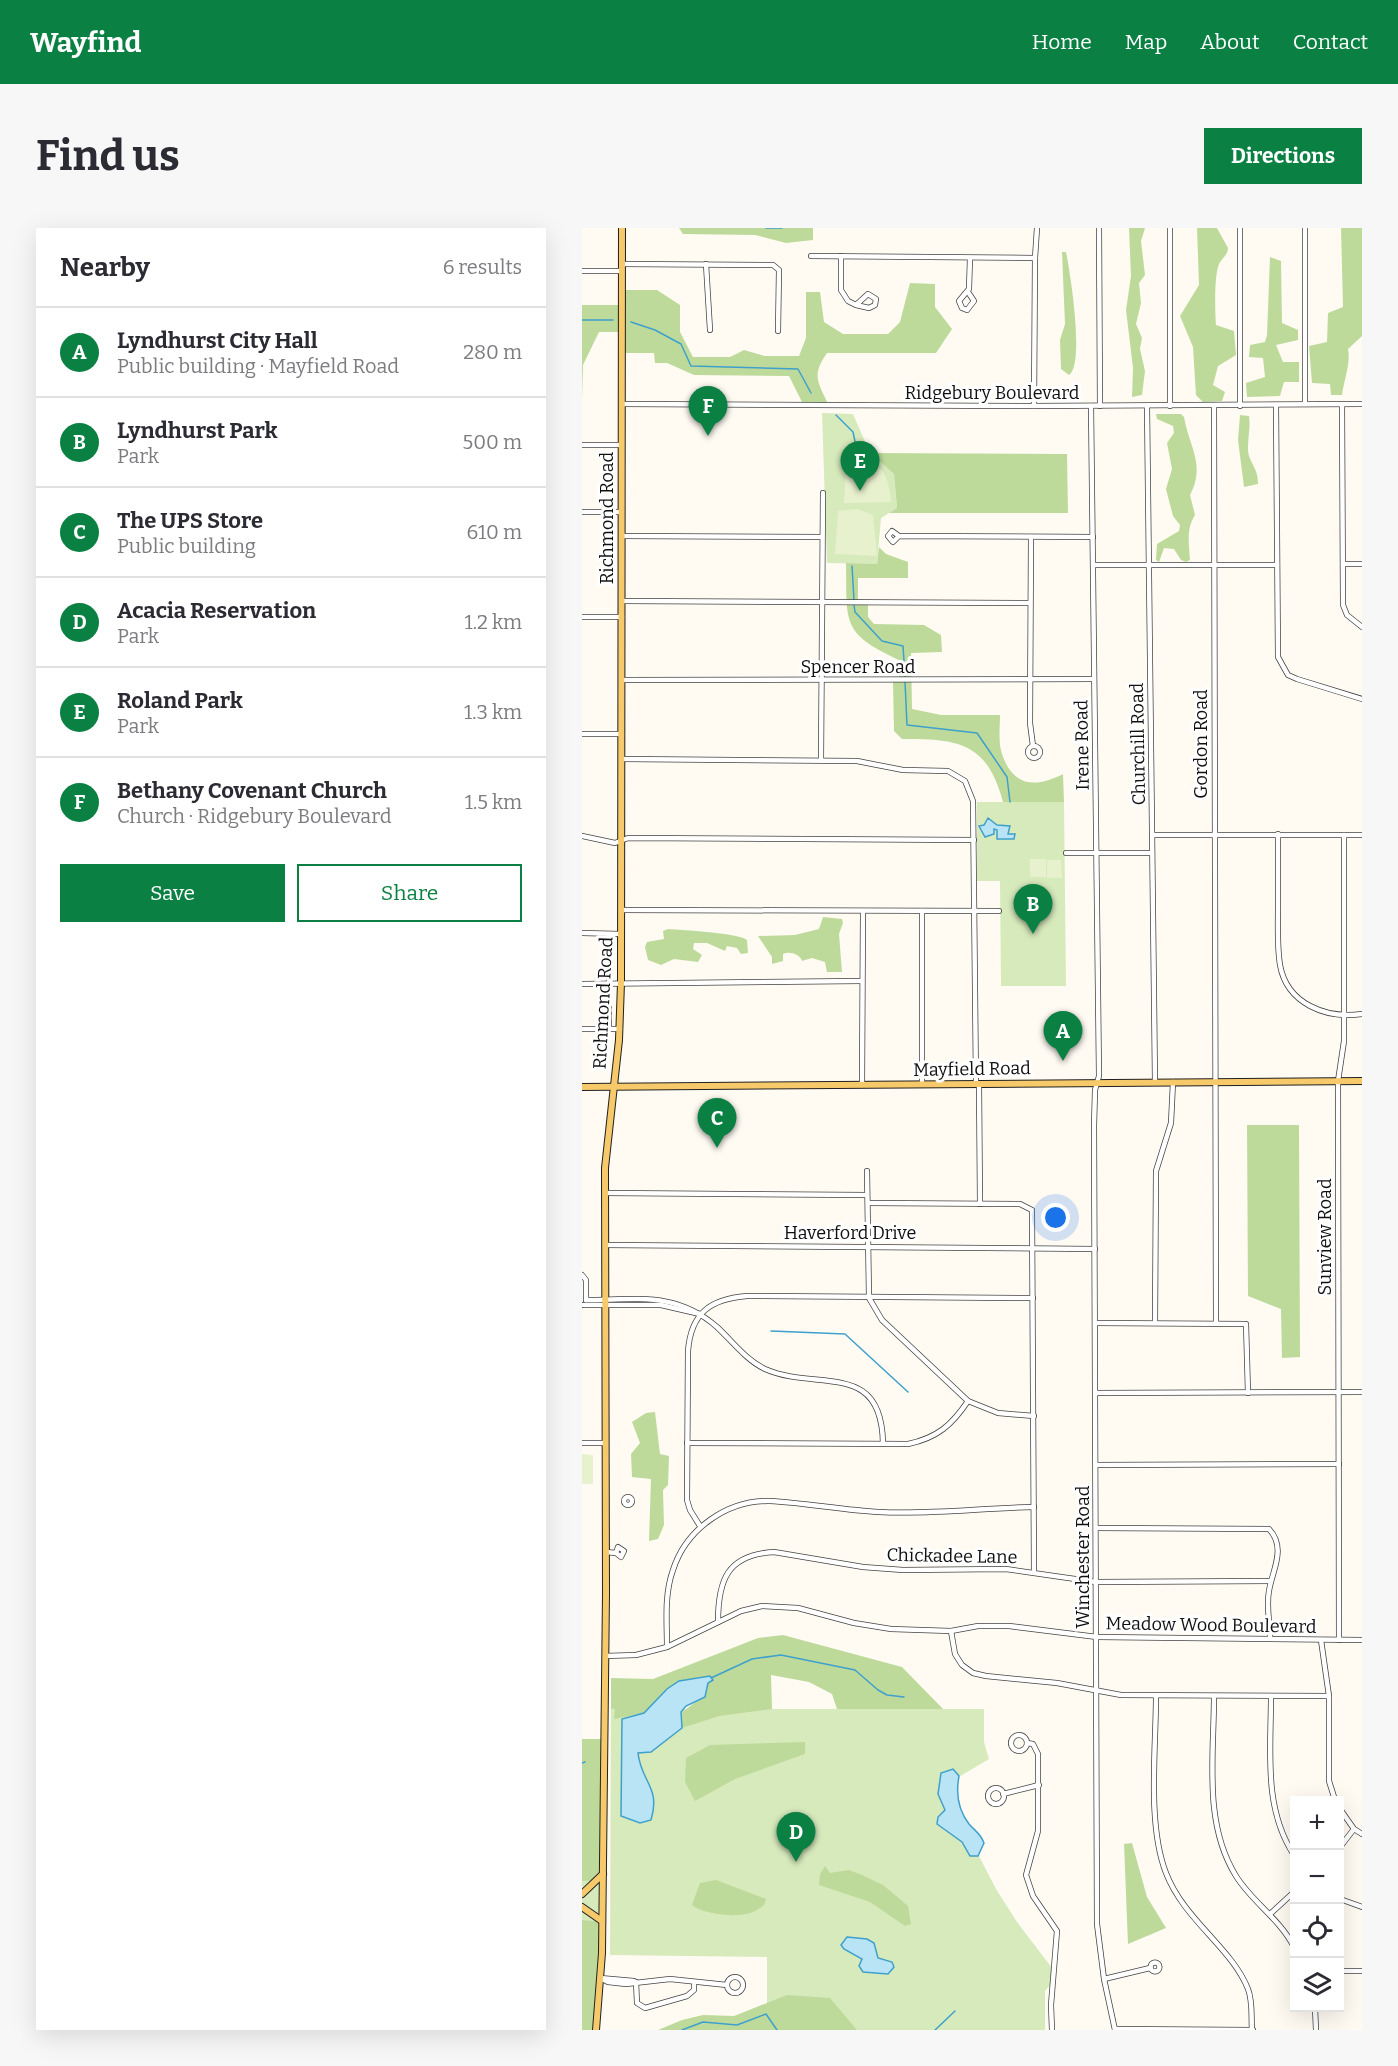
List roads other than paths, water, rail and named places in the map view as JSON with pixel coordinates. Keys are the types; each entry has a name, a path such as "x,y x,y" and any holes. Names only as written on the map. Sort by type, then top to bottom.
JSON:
{"main road":[{"name":"Richmond Road","path":"596,2030 603,1874 606,1552 605,1193 620,1029 621,983 622,228"},
{"name":"Mayfield Road","path":"582,1087 1362,1081"},
{"path":"582,1894 603,1874"},
{"path":"582,1907 602,1922"}],"street":[{"path":"1034,406 1037,228"},
{"path":"1099,228 1100,406"},
{"path":"1170,228 1170,406"},
{"path":"1240,228 1240,406"},
{"path":"1305,228 1305,404"},
{"path":"811,256 1035,258"},
{"path":"841,256 841,290 848,301 856,304"},
{"path":"968,292 970,258"},
{"path":"706,264 710,330"},
{"path":"582,271 706,264 773,265 779,270 778,331"},
{"name":"Ridgebury Boulevard","path":"622,404 1034,406 1362,404"},
{"path":"1276,405 1278,657 1288,675 1362,699"},
{"path":"1342,405 1343,605 1347,615 1362,627"},
{"name":"Irene Road","path":"1091,406 1097,1083"},
{"name":"Churchill Road","path":"1147,406 1155,1082"},
{"name":"Gordon Road","path":"1214,406 1216,1323"},
{"path":"582,445 622,445"},
{"path":"821,760 823,493"},
{"path":"582,512 622,512"},
{"path":"622,536 822,537"},
{"path":"899,536 1093,537"},
{"path":"1031,537 1030,681 1033,746"},
{"path":"1343,564 1362,564"},
{"path":"1093,565 1277,565"},
{"path":"622,601 1030,603"},
{"path":"582,617 622,617"},
{"name":"Spencer Road","path":"622,680 1030,681 1094,679"},
{"path":"582,734 622,734"},
{"path":"622,759 857,761 903,770 957,774 969,786 972,794 974,840 973,911 980,1204"},
{"path":"1278,834 1280,968 1287,984 1298,997 1321,1011 1344,1016 1362,1014"},
{"path":"1152,835 1362,834"},
{"name":"Sunview Road","path":"1339,1640 1338,1081 1344,1052 1344,835"},
{"path":"582,836 615,843 628,838 974,840"},
{"path":"1066,853 1152,853"},
{"path":"621,910 999,911"},
{"path":"862,910 862,1085"},
{"path":"922,911 922,1084"},
{"path":"582,933 621,934"},
{"path":"609,934 609,1029"},
{"path":"582,984 862,981"},
{"path":"582,1029 620,1029"},
{"path":"1155,1323 1156,1171 1171,1123 1173,1082"},
{"name":"Winchester Road","path":"1097,1083 1095,1090 1097,1924 1104,1979 1115,2030"},
{"path":"867,1171 869,1298 882,1320 968,1401 998,1413 1034,1416"},
{"path":"605,1193 867,1195"},
{"path":"868,1203 1020,1204 1032,1210 1034,1571"},
{"name":"Haverford Drive","path":"605,1245 1095,1249"},
{"path":"582,1275 586,1280 586,1300 582,1306"},
{"path":"700,1526 687,1500 687,1443 689,1342 700,1314 720,1301 736,1297 1034,1298"},
{"path":"586,1300 662,1305 700,1314 763,1368 800,1379 834,1380 855,1386 876,1406 881,1419 883,1444"},
{"path":"582,1306 605,1302"},
{"path":"1095,1323 1246,1324 1248,1393"},
{"path":"1096,1393 1362,1392"},
{"path":"687,1443 883,1444 926,1440 954,1422 968,1401"},
{"path":"582,1443 606,1443"},
{"path":"1096,1465 1339,1464"},
{"path":"667,1647 667,1599 673,1569 681,1552 700,1526 734,1507 768,1501 880,1512 1034,1507"},
{"path":"1096,1528 1263,1527 1272,1532 1276,1541 1277,1564 1268,1592 1270,1638"},
{"path":"606,1552 616,1553"},
{"name":"Chickadee Lane","path":"718,1622 718,1597 728,1572 738,1561 757,1553 774,1552 903,1570 987,1568 1034,1571 1096,1582 1271,1581"},
{"name":"Meadow Wood Boulevard","path":"605,1656 623,1657 667,1647 718,1622 752,1609 786,1606 891,1629 951,1631 978,1626 1009,1626 1096,1637 1362,1640"},
{"path":"951,1631 955,1654 962,1665 973,1673 1121,1695 1329,1696"},
{"path":"1321,1640 1329,1696 1329,1781 1334,1796"},
{"path":"1115,2030 1252,2030 1251,2002 1243,1979 1186,1910 1173,1889 1163,1863 1156,1830 1156,1696"},
{"path":"1214,1696 1214,1816 1218,1838 1238,1878 1270,1914 1290,1942"},
{"path":"1271,1696 1271,1794 1283,1837 1291,1850"},
{"path":"1027,1743 1033,1744 1037,1751 1039,1785 1038,1831 1026,1875 1033,1896 1057,1931 1051,2005 1052,2030"},
{"path":"1003,1794 1039,1785"},
{"path":"1344,1815 1354,1829 1362,1834"},
{"path":"1344,1842 1354,1829"},
{"path":"1270,1914 1290,1896"},
{"path":"1344,1900 1362,1907"},
{"path":"1104,1979 1150,1968"},
{"path":"1344,1971 1362,1971"},
{"path":"600,1978 617,1983 670,1979 694,1984 727,1985"},
{"path":"636,1982 637,2004 645,2008 687,1996 692,1993 694,1984"},
{"path":"1315,2012 1316,2030"}],"water":[{"path":"988,818 997,825 1010,826 1008,834 1015,834 1014,839 997,839 997,830 994,829 994,834 985,837 979,826 984,825"},
{"path":"710,1676 713,1680 708,1683 705,1697 686,1706 681,1712 682,1728 651,1752 638,1753 654,1800 651,1820 640,1823 621,1816 622,1719 644,1713 667,1689 679,1681"},
{"path":"953,1769 959,1776 958,1795 962,1813 984,1843 978,1856 970,1856 962,1842 937,1824 938,1817 945,1810 938,1794 941,1773"},
{"path":"847,1937 867,1939 874,1943 878,1958 892,1962 894,1967 888,1974 863,1972 859,1966 862,1959 841,1945"}],"waterway":[{"path":"766,228 782,228"},
{"path":"582,320 613,320"},
{"path":"631,322 655,330 681,344 691,366 798,369 811,393"},
{"path":"836,415 853,432 857,451"},
{"path":"852,566 854,600"},
{"path":"854,605 855,612 882,641 903,646 905,677"},
{"path":"905,682 907,725 977,733 1007,777 1010,802"},
{"path":"771,1331 845,1334 908,1392"},
{"path":"711,1678 752,1659 781,1655 855,1670 887,1695 904,1697"},
{"path":"935,2030 955,2011"},
{"path":"682,2030 703,2022 737,2025 766,2014 777,2030"}],"place":[{"name":"Bethany Covenant Church","path":"708,436"},
{"name":"Roland Park","path":"860,491"},
{"name":"Lyndhurst Park","path":"1033,934"},
{"name":"Lyndhurst City Hall","path":"1063,1061"},
{"name":"The UPS Store","path":"717,1148"},
{"name":"Acacia Reservation","path":"796,1862"}]}
